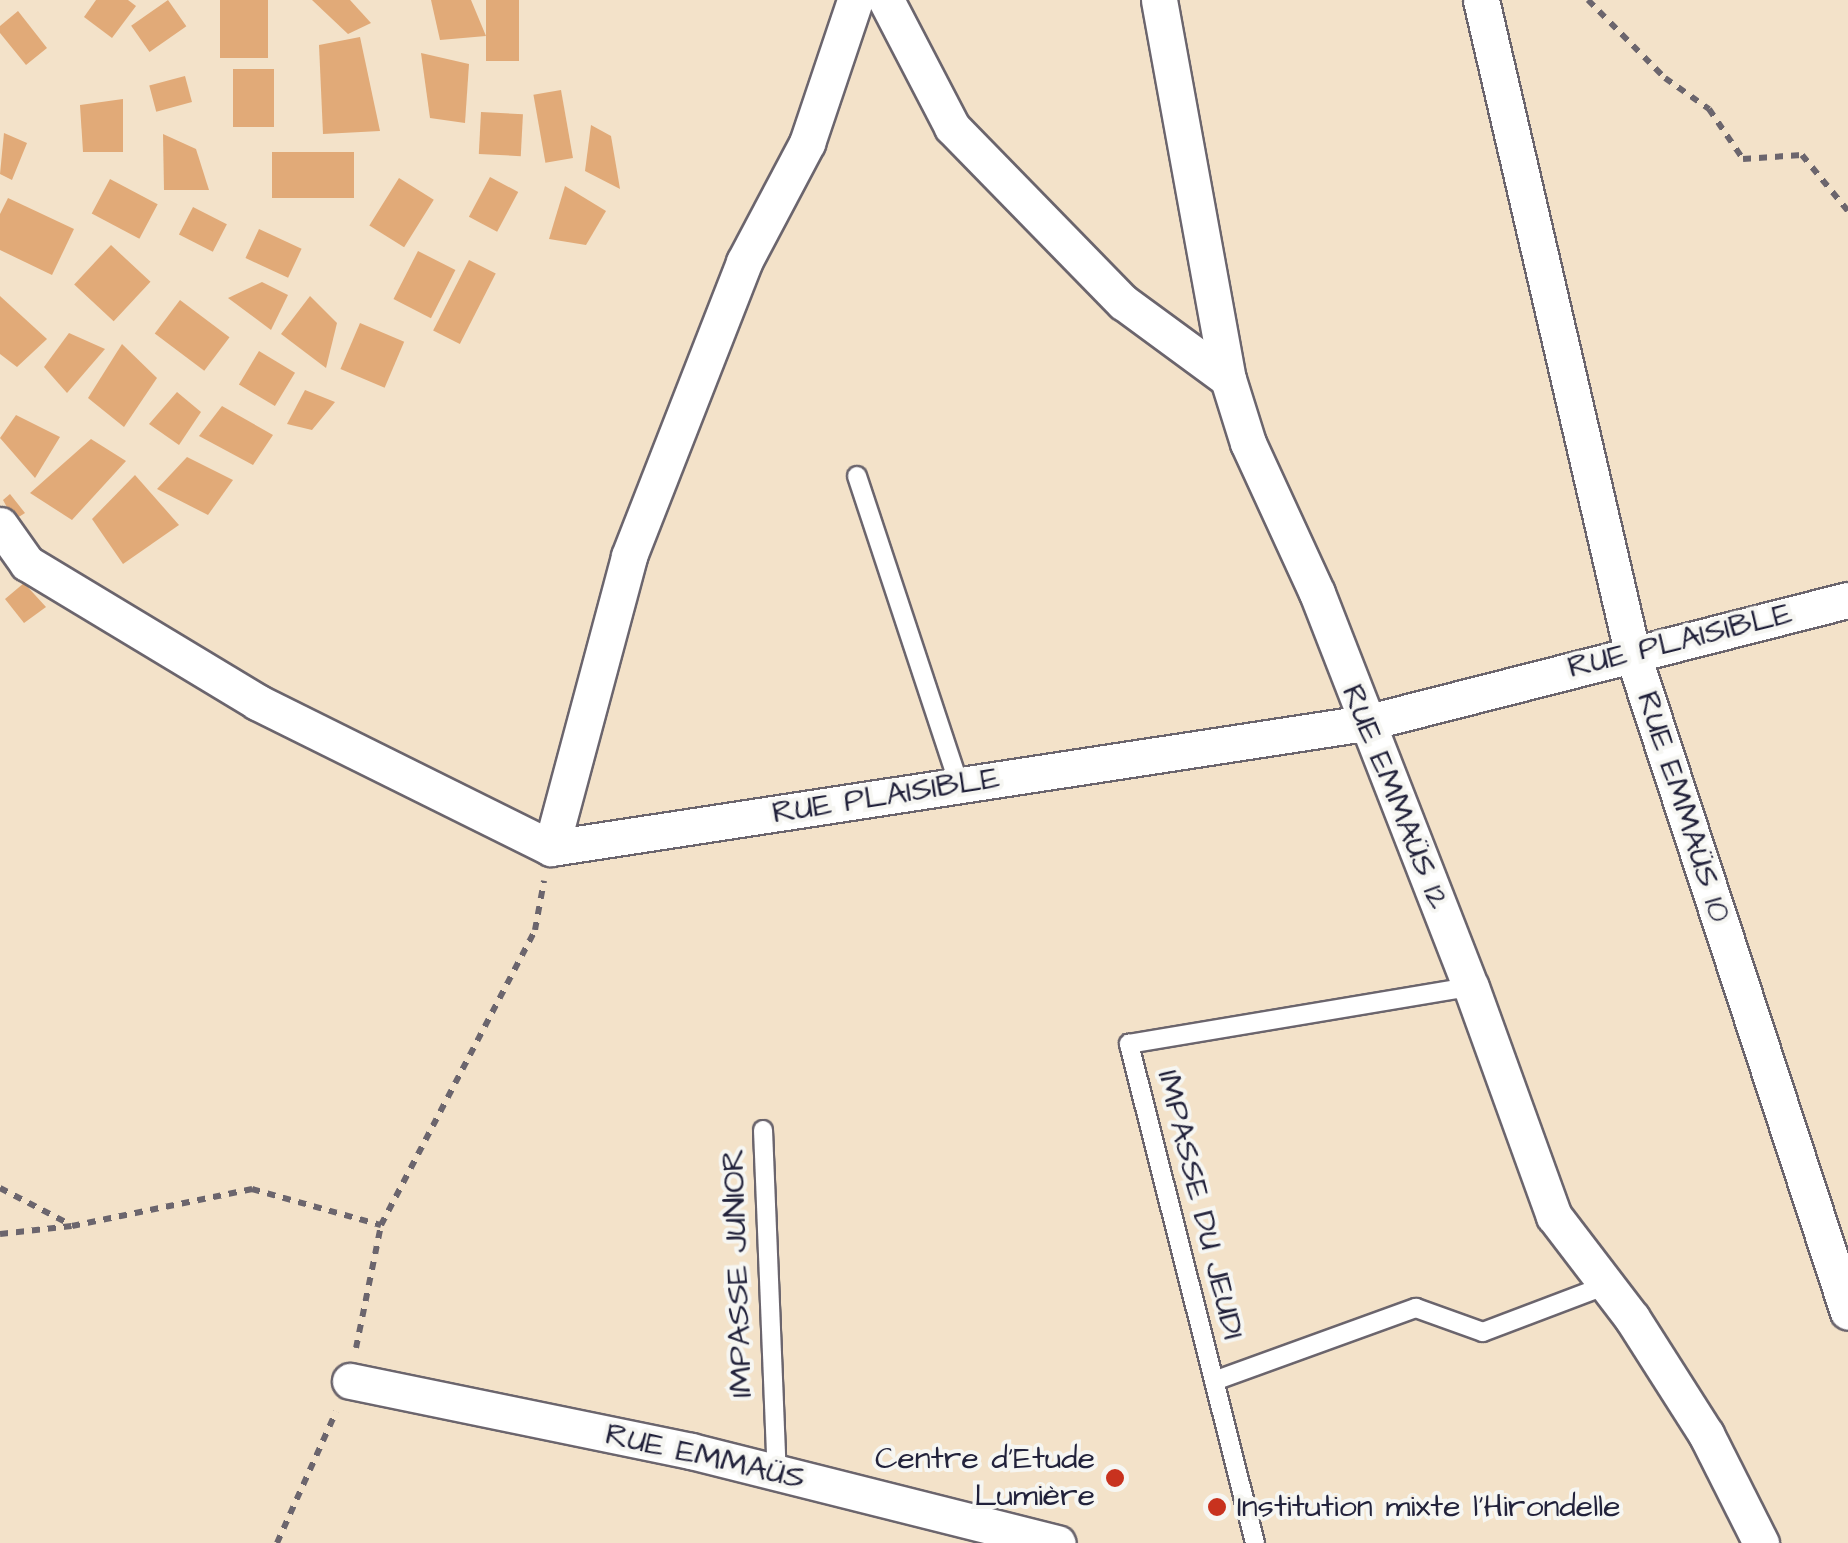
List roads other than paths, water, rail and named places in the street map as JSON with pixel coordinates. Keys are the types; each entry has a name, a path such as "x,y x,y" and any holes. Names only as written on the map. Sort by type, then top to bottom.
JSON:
{"street":[{"path":"0,524 27,563 257,702 551,848 629,556 744,262 807,144 856,0"},
{"path":"886,0 952,126 1123,302 1228,379"},
{"name":"RUE EMMAÜS 12","path":"1160,0 1228,379 1248,443 1317,592 1471,987 1554,1216 1607,1285 1706,1434 1761,1543"},
{"name":"RUE EMMAÜS 10","path":"1482,0 1632,652 1848,1312"},
{"name":"RUE PLAISIBLE","path":"551,848 1365,723 1848,600"},
{"name":"RUE EMMAÜS","path":"350,1381 777,1472 1058,1543"}],"lane":[{"path":"857,476 959,784"},
{"name":"IMPASSE DU JEUDI","path":"1255,1543 1128,1044 1471,987"},
{"name":"IMPASSE JUNIOR","path":"763,1130 777,1472"},
{"path":"1214,1381 1416,1308 1483,1332 1607,1285"}],"place":[{"name":"Centre d'Etude Lumière","path":"1115,1478"},
{"name":"Institution mixte l'Hirondelle","path":"1217,1507"}]}
